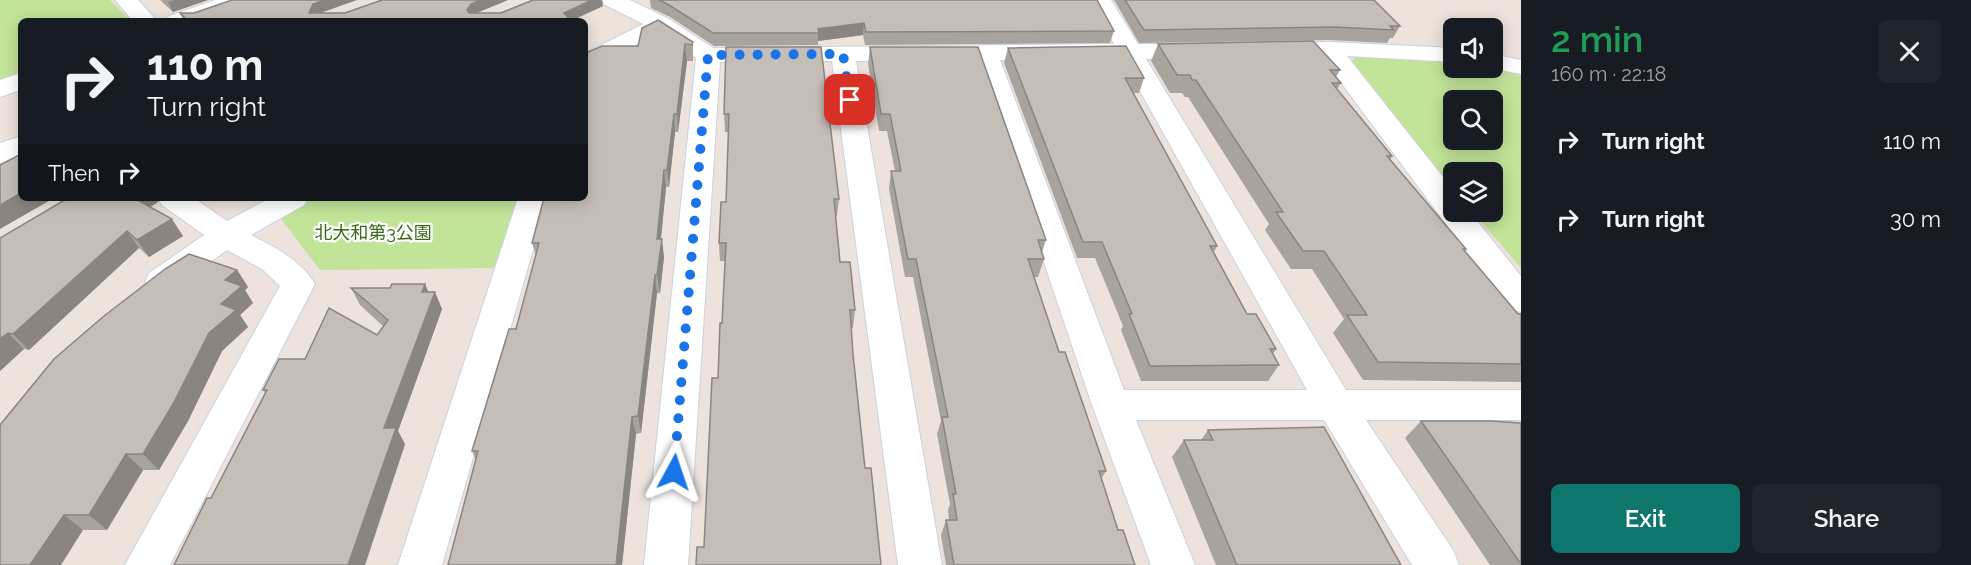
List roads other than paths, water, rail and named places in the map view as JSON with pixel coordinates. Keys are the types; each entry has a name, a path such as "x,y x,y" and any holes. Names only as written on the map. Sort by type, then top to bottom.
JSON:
{"street":[{"path":"126,0 143,18"},
{"path":"185,18 236,0"},
{"path":"613,0 662,24 708,55 1223,51"},
{"path":"1100,0 1128,52 1335,405 1437,565"},
{"path":"588,61 662,24"},
{"path":"1329,49 1521,300"},
{"path":"1258,50 1329,49 1443,55"},
{"path":"843,54 920,565"},
{"path":"986,54 1111,405 1173,565"},
{"path":"666,565 708,55"},
{"path":"1503,64 1521,67"},
{"path":"0,89 18,82"},
{"path":"0,154 18,145"},
{"path":"147,565 298,284 273,261 226,235 177,201"},
{"path":"134,301 226,235 287,201"},
{"path":"420,565 532,201"},
{"path":"1111,405 1521,405"}],"park label":[{"name":"北大和第3公園","path":"373,233"}]}
